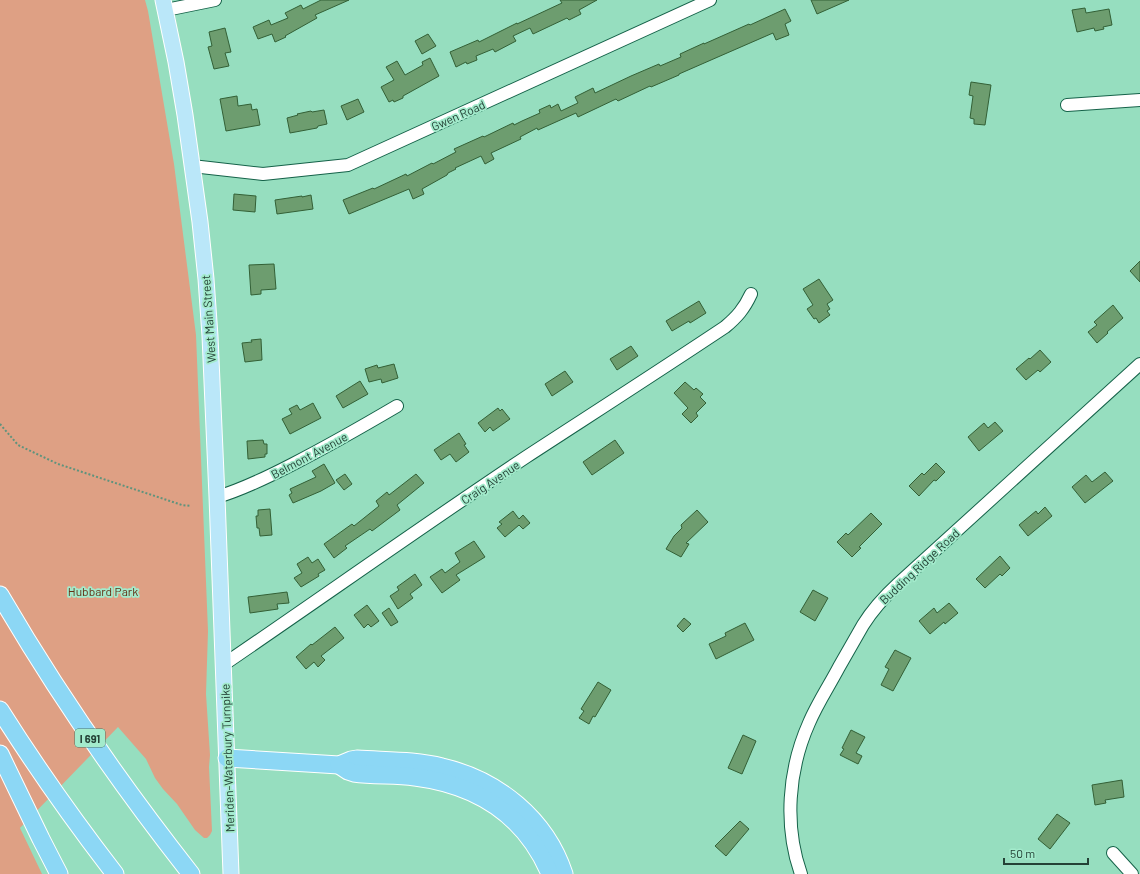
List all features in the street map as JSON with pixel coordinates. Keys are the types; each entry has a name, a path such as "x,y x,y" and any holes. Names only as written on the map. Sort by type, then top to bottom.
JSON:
{"highway":[{"name":"I 691","path":"0,595 36,657 79,722 113,771 191,874"},
{"path":"0,710 49,784 115,874"},
{"path":"0,754 40,839 59,874"},
{"path":"227,758 339,765 354,773 414,777 460,786 482,797 504,812 523,829 538,850 550,874"},
{"path":"339,765 355,759 418,763 442,766 478,779 510,798 534,821 552,846 561,863 564,874"},
{"path":"162,837 181,850 204,874"}],"main road":[{"name":"West Main Street","path":"164,5 181,92 200,222 206,279 210,336 222,641"},
{"name":"Meriden-Waterbury Turnpike","path":"222,641 231,874"}],"street":[{"path":"164,5 215,0"},
{"name":"Gwen Road","path":"192,166 263,174 348,164 710,0"},
{"path":"1067,105 1140,100"},
{"name":"Craig Avenue","path":"223,665 471,494 725,327 740,313 751,294"},
{"name":"Budding Ridge Road","path":"801,874 792,840 790,816 791,793 795,767 801,744 809,723 863,625 885,596 1140,364"},
{"name":"Belmont Avenue","path":"217,497 245,488 262,480 337,441 397,406"},
{"path":"1113,853 1132,874"}],"path":[{"path":"0,424 18,445 58,464 182,505 191,506"}],"green space":[{"name":"Hubbard Park","path":"0,0 145,0 174,164 196,335 208,631 206,694 210,755 209,767 212,831 207,838 204,838 195,830 177,804 155,778 146,759 118,727 20,828 42,874 0,874"}],"building":[{"path":"321,0 349,0 315,15 317,18 275,42 272,34 258,39 253,27 269,20 271,25 288,18 285,13 301,5 303,9"},
{"path":"560,0 597,0 579,10 581,14 569,20 567,18 533,34 530,28 513,36 516,41 495,52 493,49 476,56 477,60 467,64 466,62 456,67 450,52 478,40 479,42 562,3"},
{"path":"811,0 849,0 817,14"},
{"path":"1085,8 1086,13 1109,9 1112,25 1095,31 1094,28 1077,32 1072,10"},
{"path":"785,9 791,21 785,24 789,35 776,40 773,33 618,101 616,99 578,117 576,113 538,130 537,128 520,137 521,139 491,153 494,159 485,164 481,156 455,168 456,169 447,175 422,189 424,194 413,199 409,189 349,214 343,200 373,188 374,189 406,174 407,176 456,152 454,149 513,123 514,125 540,113 539,110 550,105 551,108 558,104 561,111 578,103 575,97 593,88 595,93 659,64 660,66 681,57 680,54"},
{"path":"225,28 231,52 225,53 229,66 214,69 208,47 212,46 209,32"},
{"path":"428,34 436,46 422,54 415,41"},
{"path":"430,58 439,76 403,96 403,98 394,102 393,100 389,102 381,87 394,80 386,67 397,61 405,75 423,65 422,62"},
{"path":"971,82 991,85 985,125 974,124 974,119 970,118 973,96 969,95"},
{"path":"237,96 238,106 251,104 252,110 257,109 260,125 226,131 220,99"},
{"path":"358,99 364,112 347,120 341,106"},
{"path":"324,110 327,124 318,126 317,128 290,133 287,118 298,115 297,114"},
{"path":"234,194 256,196 255,212 233,210"},
{"path":"311,195 313,209 277,214 275,200"},
{"path":"1140,261 1140,282 1130,271"},
{"path":"274,264 276,289 261,290 261,294 251,295 249,265"},
{"path":"819,279 833,300 827,304 830,309 827,311 830,315 819,323 807,309 813,305 803,289"},
{"path":"699,301 706,313 690,323 689,321 672,331 666,321"},
{"path":"1113,305 1123,318 1097,343 1088,332 1097,325 1094,322"},
{"path":"261,339 262,360 245,362 242,343"},
{"path":"631,346 638,356 617,370 610,359"},
{"path":"1040,350 1051,362 1040,372 1038,370 1026,380 1016,369"},
{"path":"394,364 398,378 382,383 381,379 369,382 365,369 377,365 378,368"},
{"path":"565,371 573,382 552,396 545,384"},
{"path":"360,381 368,394 343,408 336,396"},
{"path":"685,382 694,390 696,388 703,394 700,397 706,403 696,413 698,416 691,423 682,414 688,408 674,393"},
{"path":"313,403 321,418 290,434 282,419 292,414 289,409 297,405 300,410"},
{"path":"498,408 500,411 502,409 510,419 493,431 490,427 485,432 478,423"},
{"path":"995,422 1003,431 979,451 968,437 984,423 988,428"},
{"path":"459,433 469,452 456,462 450,454 441,460 434,450"},
{"path":"263,440 264,444 267,444 267,454 265,454 265,457 248,459 247,441"},
{"path":"615,440 624,453 592,475 583,462"},
{"path":"936,463 945,472 936,481 934,480 919,496 909,486 922,473 924,475"},
{"path":"324,464 335,483 321,491 293,503 289,495 292,493 290,489 316,477 312,471"},
{"path":"1105,472 1113,481 1085,503 1072,487 1086,475 1092,482"},
{"path":"345,474 352,484 344,490 336,480"},
{"path":"416,474 424,483 397,505 400,510 372,531 370,529 345,546 347,548 334,558 324,544 352,524 354,526 379,506 376,501 387,492 389,495"},
{"path":"1045,507 1052,516 1028,536 1019,525 1036,511 1038,514"},
{"path":"270,509 272,535 260,536 259,528 257,528 256,516 258,516 258,510"},
{"path":"697,510 708,522 686,543 689,544 681,557 666,549 674,536 682,528 681,525"},
{"path":"513,511 519,519 523,515 530,523 523,529 519,525 505,537 497,528 502,524 499,522"},
{"path":"871,513 882,524 859,547 861,548 852,557 837,542 846,533 848,535"},
{"path":"474,541 485,557 456,575 460,580 442,593 430,577 442,569 445,573 460,562 455,553"},
{"path":"1000,556 1010,568 1002,576 1000,574 985,588 976,579"},
{"path":"308,557 312,563 318,559 325,570 318,574 319,576 301,587 294,578 302,573 297,564"},
{"path":"415,574 422,585 410,594 413,598 398,609 390,596 399,590 397,587"},
{"path":"813,590 828,598 815,621 800,612"},
{"path":"287,592 289,603 277,604 278,609 250,613 248,597"},
{"path":"949,603 958,613 930,634 919,621 934,608 937,613"},
{"path":"367,605 379,621 371,627 368,624 364,628 354,615"},
{"path":"389,608 398,622 391,626 382,613"},
{"path":"684,618 691,624 683,632 677,626"},
{"path":"745,623 754,640 716,659 709,644 726,636 725,633"},
{"path":"335,627 344,638 321,656 325,660 318,667 314,662 306,669 296,657"},
{"path":"895,650 911,658 893,691 881,685 889,669 885,667"},
{"path":"598,682 611,690 595,717 593,716 589,724 579,718 584,711 581,709"},
{"path":"851,730 865,737 856,753 862,756 858,764 840,755 844,749 842,748"},
{"path":"743,735 756,741 742,774 728,768"},
{"path":"1122,780 1124,797 1105,800 1106,803 1095,805 1092,785"},
{"path":"1057,814 1070,823 1050,849 1038,839"},
{"path":"740,821 749,829 726,856 715,846"}]}
